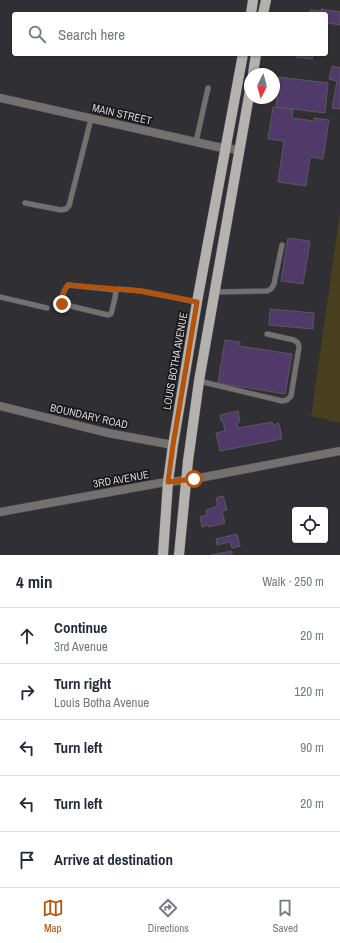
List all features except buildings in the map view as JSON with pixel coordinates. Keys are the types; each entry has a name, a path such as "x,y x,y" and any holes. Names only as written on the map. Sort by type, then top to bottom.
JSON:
{"main road":[{"path":"251,12 253,0"},
{"path":"263,12 266,0"},
{"name":"LOUIS BOTHA AVENUE","path":"163,555 168,482 173,445 197,302 243,56"},
{"path":"254,68 256,56"},
{"path":"179,555 198,381 248,104"}],"street":[{"name":"MAIN STREET","path":"0,98 196,142 240,150"},
{"name":"BOUNDARY ROAD","path":"0,406 108,433 173,445"},
{"name":"3RD AVENUE","path":"0,512 186,480 340,451"}],"lane":[{"path":"196,142 208,88"},
{"path":"25,203 61,210 66,209 69,206 91,118"},
{"path":"214,292 267,291 271,289 274,284 282,244"},
{"path":"116,290 116,298 111,314 108,315 62,304 61,302 68,285 141,291 197,302"},
{"path":"0,297 47,308"},
{"path":"198,381 282,401 287,400 291,396 299,347 298,343 294,340 267,334"}],"shaded area":[{"path":"340,212 340,423 311,416"}],"route":[{"path":"62,304 61,302 68,285 88,288 141,291 197,302 168,482 194,479"}]}
